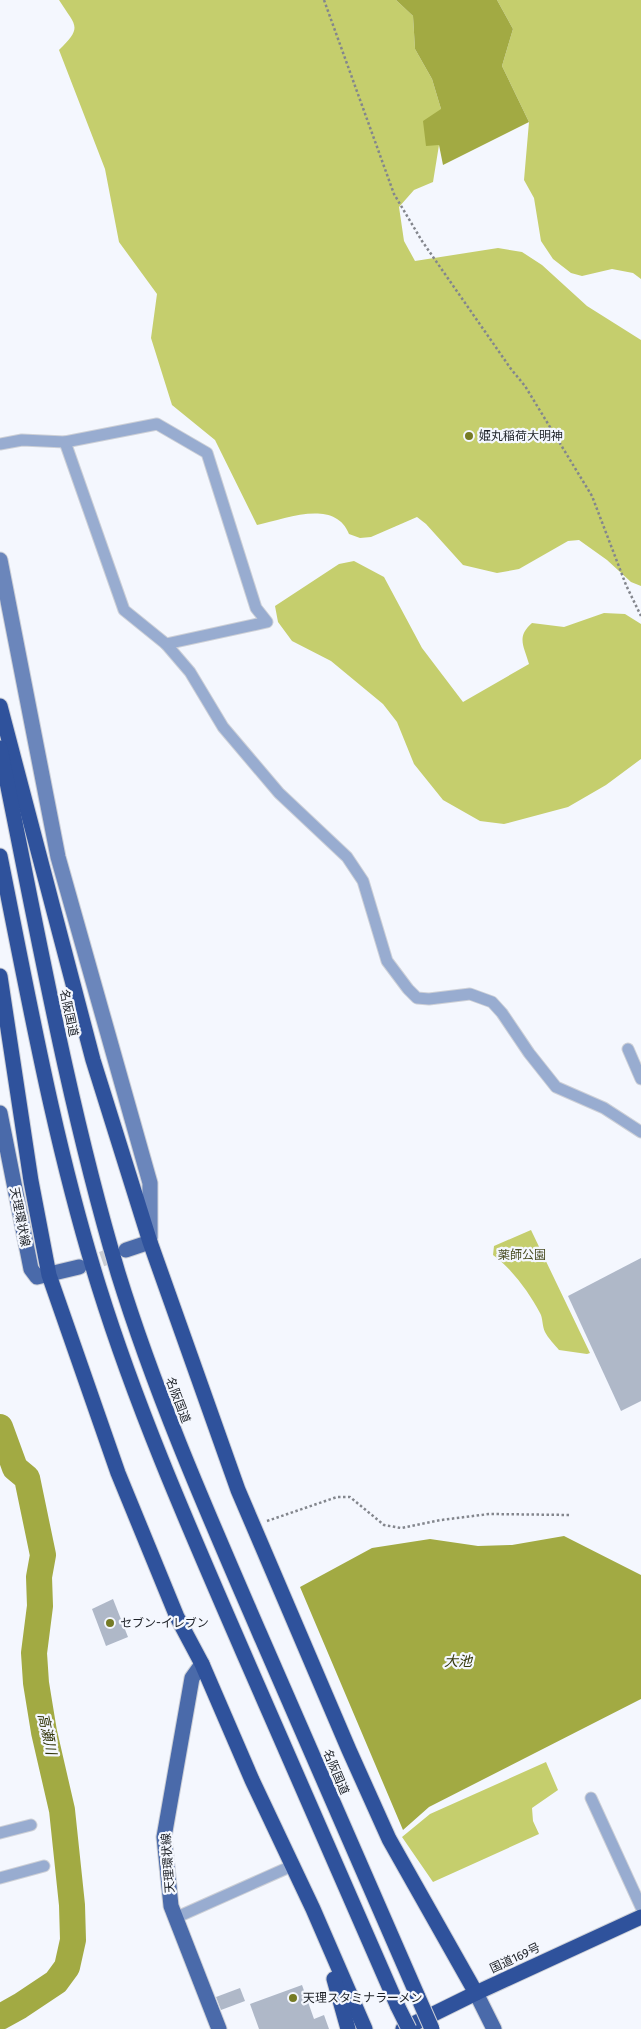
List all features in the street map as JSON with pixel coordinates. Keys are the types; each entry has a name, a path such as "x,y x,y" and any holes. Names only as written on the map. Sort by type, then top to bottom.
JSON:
{"highway":[{"path":"0,706 93,1060 150,1242 235,1481 349,1750 389,1839 476,1992"},
{"name":"名阪国道","path":"0,748 74,1105 119,1275 139,1335 180,1445 215,1530 432,2029"},
{"path":"0,856 35,1028 75,1204 98,1286 126,1367 194,1540 409,2029"},
{"path":"0,976 26,1153 50,1275 118,1473 178,1616 202,1664 252,1780 294,1865 365,2029"},
{"name":"国道169号","path":"403,2029 476,1992 641,1917"},
{"path":"319,1922 348,2029"}],"main road":[{"name":"天理環状線","path":"0,1113 31,1269 37,1277 50,1275"},
{"path":"126,1250 150,1242"},
{"path":"50,1275 79,1267"},
{"name":"天理環状線","path":"202,1664 192,1678 164,1837 171,1906 219,2029"},
{"path":"476,1992 494,2029"}],"street":[{"path":"0,444 22,440 65,442 157,424 206,453 256,608 267,622 166,644"},
{"path":"65,442 124,610 166,644 190,672 223,727 279,793 347,857 363,881 387,961 408,989 417,998 429,999 470,994 492,1002 502,1013 529,1054 556,1087 604,1108 641,1132"},
{"path":"0,560 58,857 150,1183 150,1242"},
{"path":"628,1049 641,1078"},
{"path":"591,1798 641,1907"},
{"path":"0,1833 31,1825"},
{"path":"176,1918 294,1865"},
{"path":"0,1878 44,1866"}],"path":[{"path":"324,0 394,194 422,241 511,369 525,386 592,496 626,585 641,616"},
{"path":"254,1525 336,1497 350,1498 384,1525 401,1528 441,1520 489,1514 571,1515"}],"green space":[{"path":"59,0 396,0 413,16 415,49 432,79 441,109 439,145 433,182 414,190 399,207 404,241 415,261 498,248 522,252 542,265 587,306 641,340 641,586 631,582 607,560 579,540 568,541 519,569 497,573 463,565 426,524 417,517 371,537 360,538 349,534 342,523 333,517 321,514 295,516 257,525 215,440 172,405 151,338 157,294 119,242 105,169 59,50 72,36 74,26 73,21"},
{"path":"497,0 641,0 641,279 633,273 612,269 582,276 571,273 553,259 541,241 534,198 524,180 529,122 502,66 513,29"},
{"path":"354,561 384,577 422,648 463,702 529,664 523,637 527,628 532,623 564,627 604,613 625,614 641,624 641,759 606,785 568,807 504,824 480,821 443,800 414,764 397,722 383,704 331,661 292,641 278,622 275,606 339,564"},
{"name":"薬師公園","path":"531,1230 590,1353 559,1350 545,1332 541,1315 525,1289 513,1274 493,1255 494,1246"},
{"path":"546,1762 558,1790 532,1808 533,1821 539,1834 433,1882 402,1837 430,1814"}],"water":[{"path":"396,0 497,0 513,29 502,66 529,122 443,165 439,145 426,146 423,121 441,109 432,79 415,49 413,16"},
{"name":"大池","path":"564,1536 641,1575 641,1699 429,1807 403,1830 300,1587 372,1548 430,1539 478,1546 512,1545"}],"building":[{"path":"641,1258 641,1401 621,1411 568,1296"},
{"name":"セブン-イレブン","path":"113,1599 128,1637 106,1646 92,1609"},
{"path":"302,1985 314,2019 324,2015 329,2029 259,2029 250,2004"},
{"path":"240,1988 245,2001 221,2010 216,1997"}],"waterway":[{"name":"高瀬川","path":"0,1427 15,1468 27,1478 43,1555 39,1577 40,1606 34,1653 36,1683 44,1732 62,1810 72,1905 73,1940 67,1967 56,1982 0,2017"}],"tunnel":[{"path":"80,1267 124,1251"}],"place":[{"name":"姫丸稲荷大明神","path":"469,436"},
{"name":"セブン-イレブン","path":"110,1623"},
{"name":"天理スタミナラーメン","path":"293,1998"}]}
